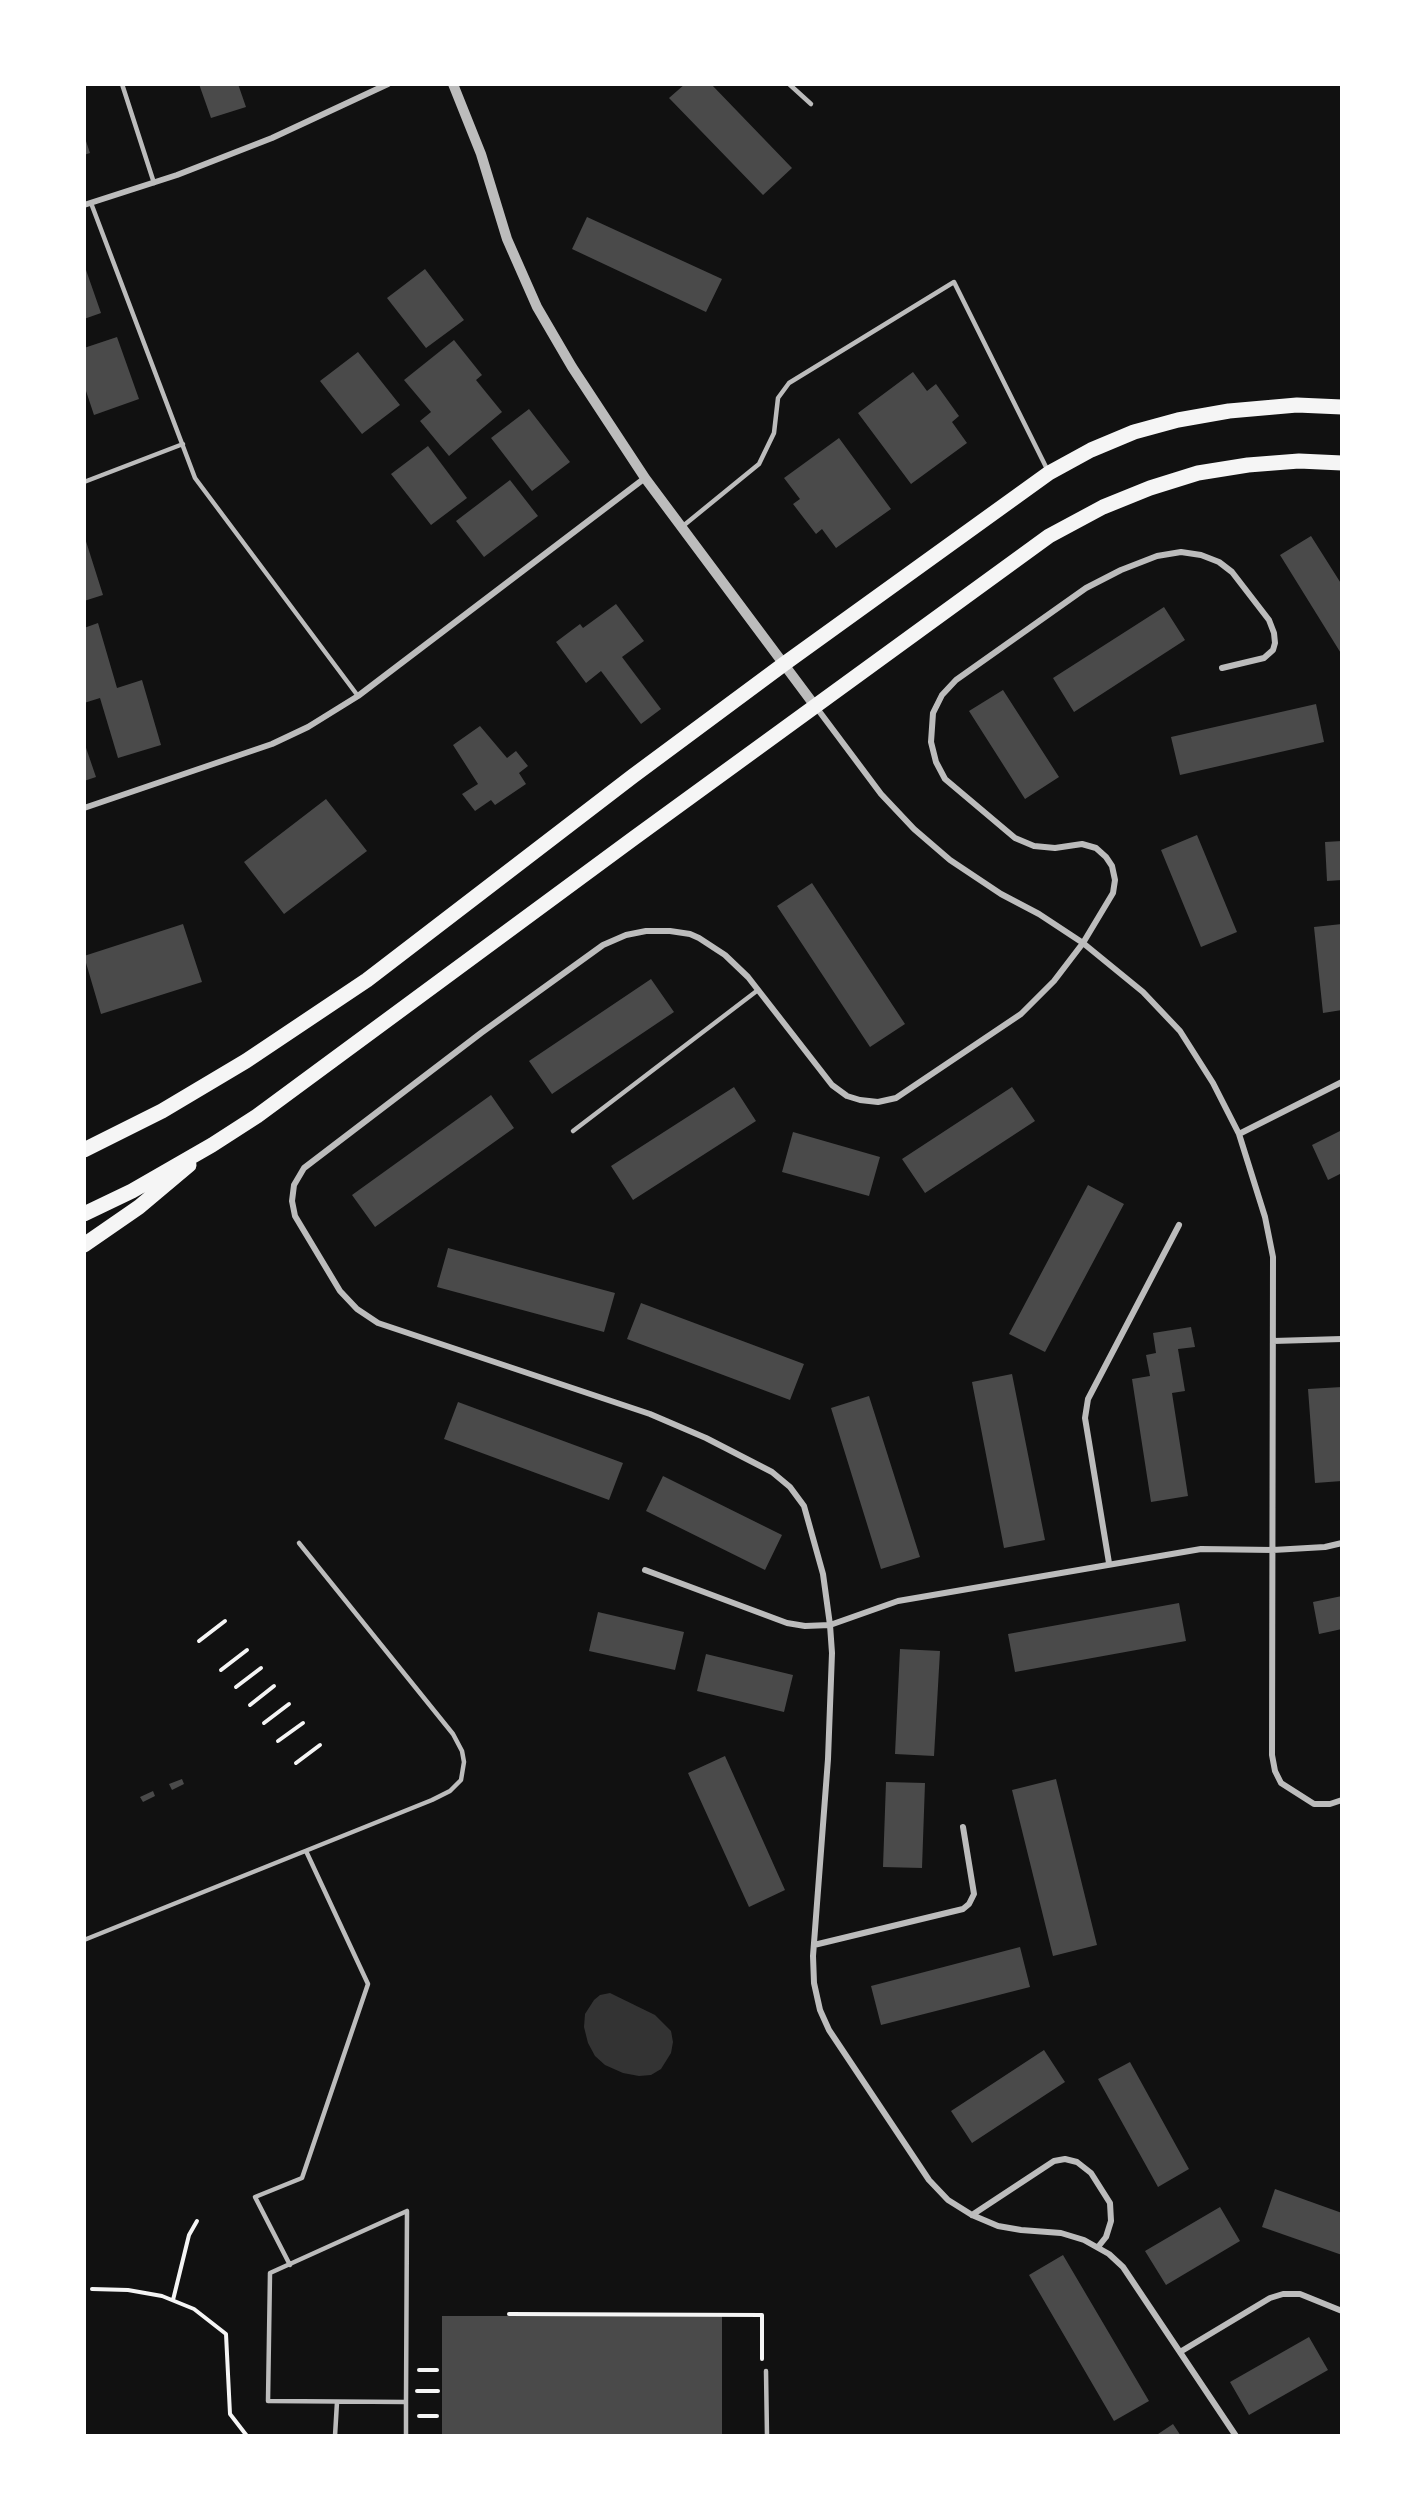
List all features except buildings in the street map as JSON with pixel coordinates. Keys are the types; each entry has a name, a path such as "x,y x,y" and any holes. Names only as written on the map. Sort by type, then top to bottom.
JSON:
{"main road":[{"path":"84,1150 162,1111 246,1061 367,980 633,776 1049,473 1091,450 1134,432 1178,420 1229,411 1298,405 1342,407"},
{"path":"84,1214 132,1191 257,1116 1049,536 1103,507 1150,488 1198,473 1299,461 1342,463"},
{"path":"84,1245 150,1199 212,1145"}],"street":[{"path":"87,204 154,183 272,138 388,84"},
{"path":"453,84 481,154 507,239 537,307 572,367 681,528 881,794 914,829 950,860 1000,894 1039,914 1083,943 1143,992 1180,1031 1213,1083 1239,1134 1265,1217 1273,1257 1272,1755 1275,1772 1281,1783 1314,1804 1330,1804 1342,1800"},
{"path":"84,808 272,744 309,726 358,696 645,478"},
{"path":"1222,668 1264,658 1273,650 1274,633 1269,621 1232,572 1219,562 1201,555 1181,552 1157,556 1120,570 1086,588 956,680 942,695 933,713 931,742 936,762 945,780 1015,838 1034,846 1055,848 1082,844 1096,848 1106,856 1112,866 1115,880 1113,893 1083,943 1054,981 1021,1014 896,1098 878,1102 854,1098 832,1085 758,990 725,956 690,934 645,931 626,935 603,945 481,1033 304,1168 294,1185 292,1201 295,1216 340,1291 357,1309 378,1323 650,1414 706,1438 772,1472 790,1487 804,1506 823,1574 830,1625 832,1653 828,1759 814,1945 814,1983 820,2010 829,2030 928,2180 948,2200 972,2215 998,2226 1061,2233 1084,2240 1098,2247 1123,2267 1236,2436"},
{"path":"1239,1134 1342,1082"},
{"path":"1109,1563 1085,1418 1088,1399 1179,1226"},
{"path":"1273,1341 1342,1339"},
{"path":"645,1570 787,1623 805,1626 830,1625 898,1601 1109,1563 1201,1549 1273,1550 1325,1547 1342,1543"},
{"path":"814,1945 963,1909 969,1904 974,1894 963,1827"},
{"path":"972,2215 1054,2161 1065,2159 1077,2162 1091,2173 1110,2203 1111,2222 1106,2237 1098,2247"},
{"path":"1180,2352 1270,2298 1283,2294 1300,2294 1342,2311"}],"lane":[{"path":"122,84 154,183"},
{"path":"789,84 811,104"},
{"path":"87,204 195,478 358,696"},
{"path":"681,528 759,464 774,433 778,398 789,383 954,282 1049,473"},
{"path":"84,482 183,444"},
{"path":"573,1131 758,990"},
{"path":"84,1940 450,1791 461,1780 464,1762 462,1751 453,1734 299,1543"},
{"path":"290,2265 255,2197 302,2178 368,1984 306,1851"},
{"path":"406,2402 268,2401 270,2274 407,2211 406,2436"},
{"path":"766,2371 767,2436"},
{"path":"335,2436 337,2402"}],"path":[{"path":"199,1641 225,1622"},
{"path":"221,1670 247,1650"},
{"path":"236,1687 261,1668"},
{"path":"250,1706 274,1686"},
{"path":"264,1723 289,1704"},
{"path":"278,1741 303,1723"},
{"path":"296,1763 320,1745"},
{"path":"173,2300 189,2235 197,2221"},
{"path":"92,2289 137,2291 173,2300 201,2313 226,2334 231,2414 247,2436"},
{"path":"509,2314 762,2315 762,2364 766,2371"},
{"path":"406,2391 438,2391"},
{"path":"419,2416 437,2416"}],"shaded area":[{"path":"610,1993 655,2015 671,2031 673,2042 671,2053 661,2069 651,2075 639,2076 623,2073 605,2065 595,2056 588,2043 584,2027 585,2014 594,2000 600,1995"}]}
